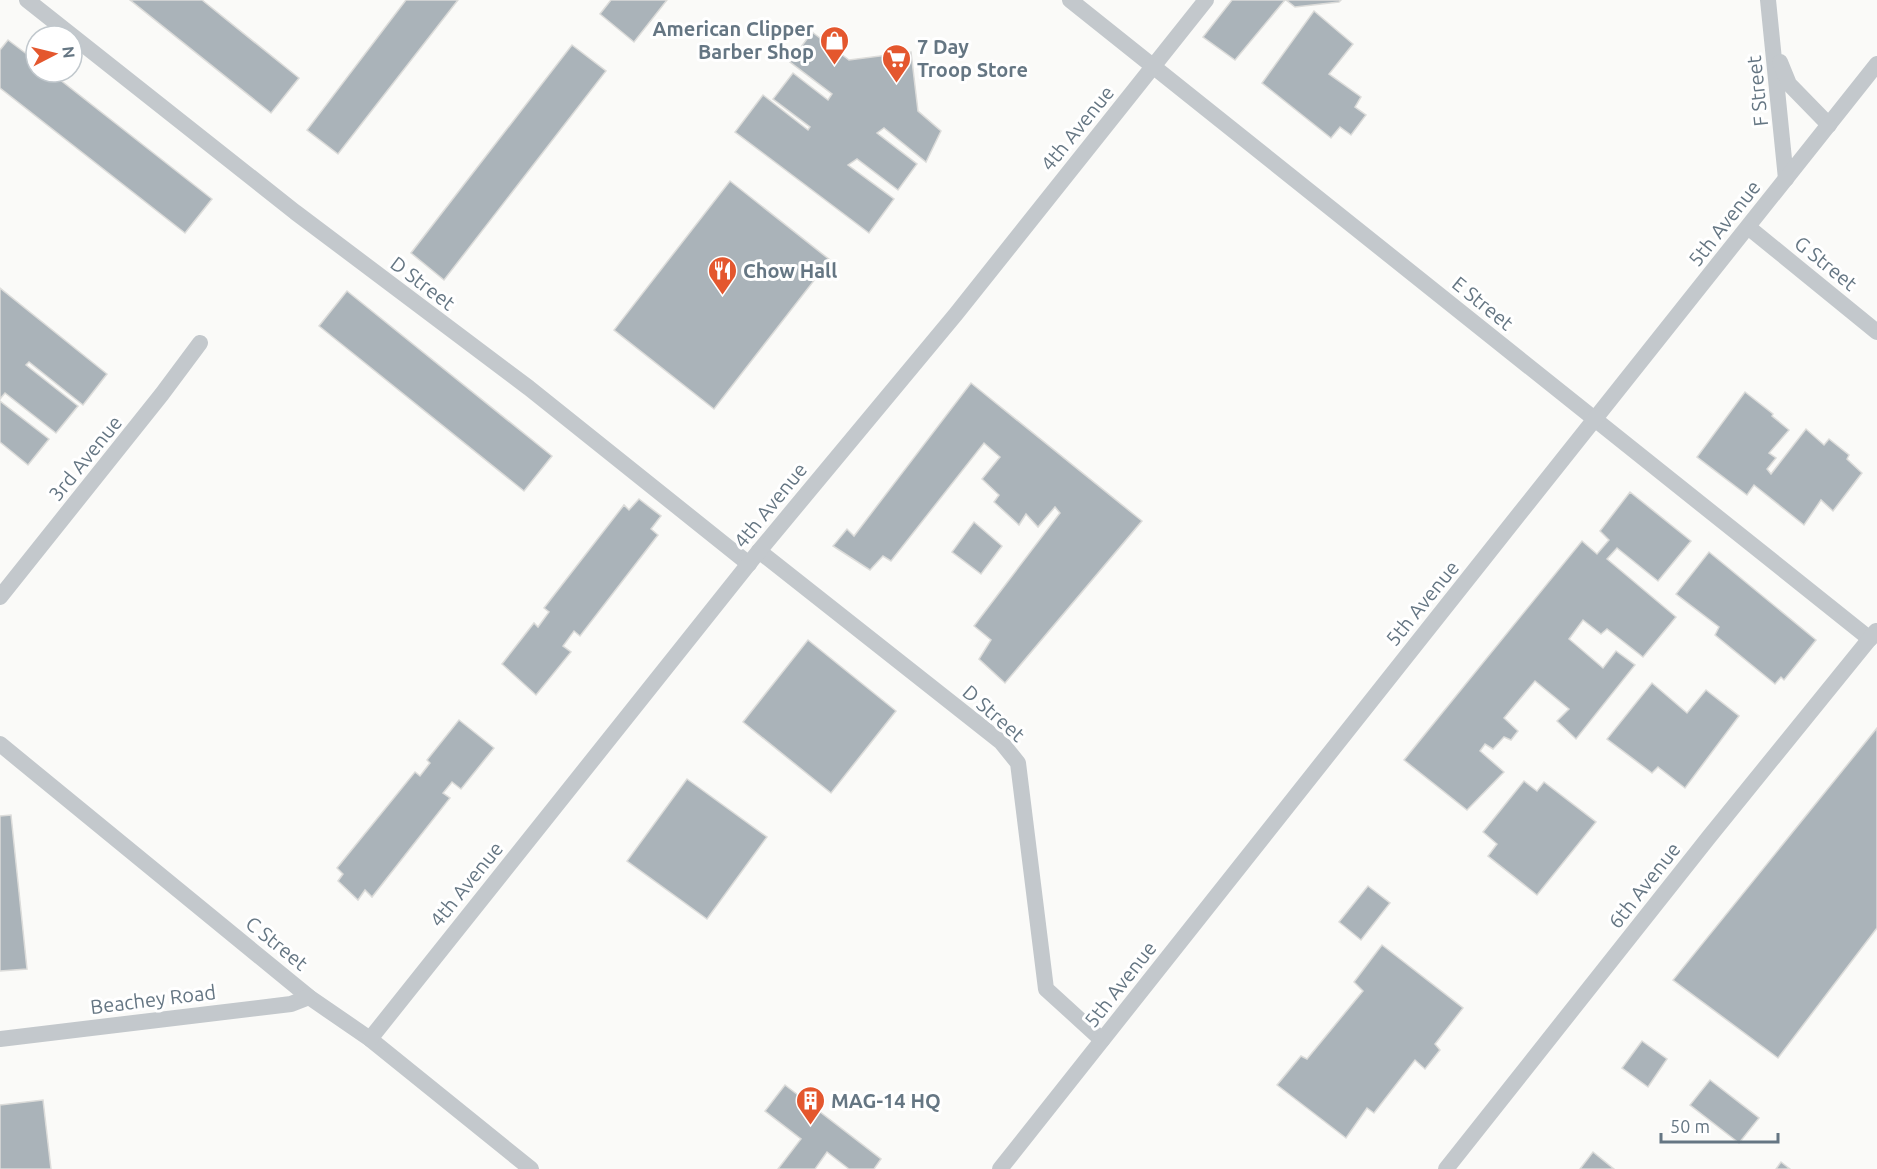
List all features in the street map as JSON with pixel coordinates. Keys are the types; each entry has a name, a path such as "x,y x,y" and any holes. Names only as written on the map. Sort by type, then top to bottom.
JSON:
{"street":[{"name":"D Street","path":"27,0 294,212 1000,742 1018,763 1046,989 1102,1040"},
{"name":"E Street","path":"1070,0 1594,419 1873,634"},
{"name":"4th Avenue","path":"370,1039 754,557 956,314 1206,0"},
{"name":"F Street","path":"1768,0 1786,178"},
{"path":"1773,44 1789,84 1829,124"},
{"name":"5th Avenue","path":"1000,1169 1877,64"},
{"name":"G Street","path":"1748,227 1877,332"},
{"name":"3rd Avenue","path":"0,597 155,404 200,343"},
{"name":"6th Avenue","path":"1446,1169 1873,634"},
{"name":"C Street","path":"0,744 309,997 370,1039 531,1169"},
{"name":"Beachey Road","path":"0,1039 291,1004 309,997"}],"building":[{"path":"130,0 202,0 299,78 271,113"},
{"path":"406,0 458,0 338,154 307,130"},
{"path":"611,0 667,0 634,42 600,14"},
{"path":"1232,0 1285,0 1235,60 1203,37"},
{"path":"1286,0 1341,0 1295,7"},
{"path":"1314,11 1353,44 1329,74 1361,97 1355,107 1366,115 1351,135 1340,127 1331,138 1262,83"},
{"path":"812,32 849,60 911,52 918,111 941,131 926,162 884,128 877,133 917,164 898,190 857,159 848,165 894,199 869,233 735,132 763,95 808,130 810,127 773,99 793,73 828,100 832,94 790,62"},
{"path":"8,40 24,52 24,84 65,84 212,199 185,233 0,88 0,50"},
{"path":"572,45 606,71 444,280 411,253"},
{"name":"Chow Hall","path":"730,181 830,260 714,409 614,330"},
{"path":"0,288 107,374 83,405 29,362 26,365 78,406 56,433 5,393 0,399"},
{"path":"347,291 552,456 524,491 319,326"},
{"path":"971,383 1142,521 1005,683 979,659 991,640 974,626 1060,513 1055,507 1038,527 1026,514 1019,525 994,502 999,495 982,479 1000,457 984,443 891,561 883,556 870,570 833,546 847,529 854,536"},
{"path":"1745,392 1789,430 1769,453 1776,458 1767,469 1771,474 1806,429 1824,445 1829,439 1849,455 1847,459 1862,473 1833,511 1821,500 1804,525 1754,485 1747,495 1697,457"},
{"path":"0,401 49,439 28,465 0,442"},
{"path":"1630,492 1691,541 1658,581 1617,548 1607,559 1676,617 1643,657 1607,629 1601,634 1583,620 1569,639 1603,668 1616,651 1635,665 1576,739 1557,721 1569,709 1535,681 1504,718 1518,731 1511,740 1504,737 1493,749 1485,744 1480,751 1504,772 1467,810 1404,760 1582,541 1597,554 1609,540 1600,531"},
{"path":"639,499 661,516 651,529 658,535 580,636 574,631 563,646 571,652 536,695 502,664 534,623 538,627 549,612 544,608 624,505 629,510"},
{"path":"974,522 1002,546 981,574 952,552"},
{"path":"1709,552 1816,640 1784,680 1781,677 1775,684 1715,635 1719,627 1676,594"},
{"path":"808,640 896,711 831,793 743,722"},
{"path":"1652,683 1687,713 1706,690 1739,716 1685,788 1658,767 1652,773 1607,739"},
{"path":"459,720 494,748 461,789 452,782 443,793 450,798 372,897 365,890 358,900 338,881 343,874 337,868 415,772 420,776 430,763 427,760"},
{"path":"1877,728 1877,928 1778,1058 1673,980"},
{"path":"687,779 767,837 707,919 627,861"},
{"path":"1524,781 1537,791 1544,782 1596,822 1537,895 1488,856 1497,844 1483,832"},
{"path":"11,815 27,969 0,971 0,816"},
{"path":"1368,886 1390,903 1361,940 1339,922"},
{"path":"1382,945 1463,1008 1435,1044 1440,1050 1425,1069 1415,1060 1374,1113 1367,1108 1346,1138 1277,1085 1301,1056 1307,1059 1363,991 1354,982"},
{"path":"1642,1041 1667,1059 1648,1087 1622,1068"},
{"path":"1710,1080 1759,1118 1739,1143 1690,1105"},
{"name":"MAG-14 HQ","path":"785,1085 881,1159 874,1169 849,1169 827,1152 815,1169 778,1169 801,1139 765,1111"},
{"path":"43,1100 51,1169 0,1169 0,1105"},
{"path":"1593,1152 1614,1169 1580,1169"},
{"path":"1781,1162 1790,1169 1776,1169"}],"place":[{"name":"American Clipper Barber Shop","path":"835,66"},
{"name":"7 Day Troop Store","path":"896,84"},
{"name":"Chow Hall","path":"722,296"},
{"name":"MAG-14 HQ","path":"810,1126"}]}
